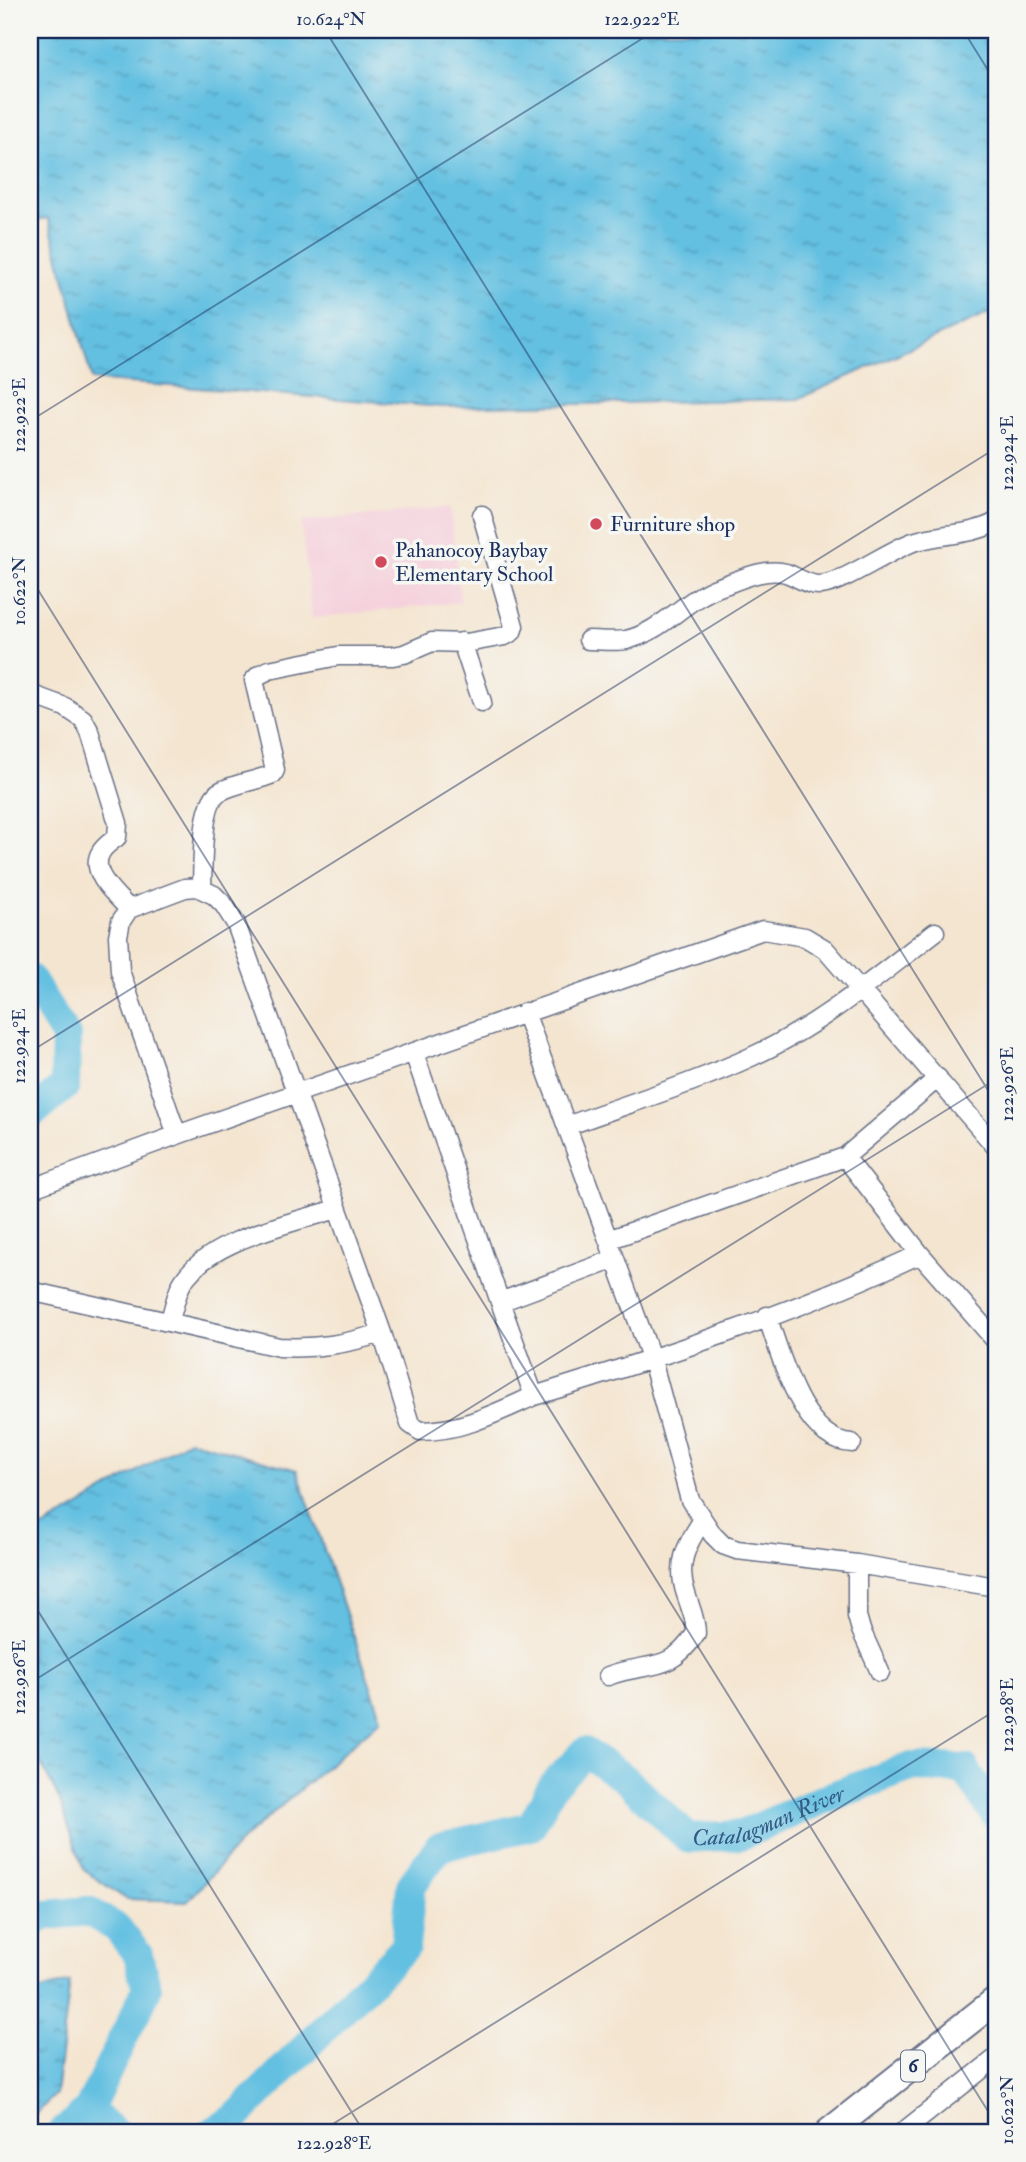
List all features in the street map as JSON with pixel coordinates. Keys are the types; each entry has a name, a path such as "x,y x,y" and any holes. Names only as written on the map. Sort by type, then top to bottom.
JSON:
{"main road":[{"name":"6","path":"829,2132 996,2000"}],"street":[{"path":"202,889 206,817 211,799 218,792 273,774 275,770 254,680 259,675 287,666 338,656 393,656 432,642 462,642 505,636 512,632 514,626 482,515"},
{"path":"588,640 625,640 637,636 715,588 757,574 779,572 806,583 824,585 910,543 936,535 975,531 996,522"},
{"path":"462,642 482,702"},
{"path":"30,694 76,712 90,732 118,823 117,837 99,854 98,861 102,879 129,909"},
{"path":"177,1135 120,971 118,936 121,922 129,909 185,888 197,887 214,895 236,924 382,1333 411,1424 419,1432 469,1425 534,1396 652,1360 873,1276 920,1254"},
{"path":"30,1189 763,930 804,937 825,949 996,1147"},
{"path":"567,1126 754,1056 798,1031 861,989 934,932"},
{"path":"525,1012 652,1360 690,1500 702,1521 723,1545 737,1550 857,1564 996,1587"},
{"path":"414,1053 534,1396"},
{"path":"608,1241 845,1157 938,1078"},
{"path":"845,1157 920,1254 996,1341"},
{"path":"170,1321 182,1284 199,1262 216,1250 337,1209"},
{"path":"500,1302 615,1259"},
{"path":"30,1291 279,1346 301,1348 347,1343 382,1333"},
{"path":"768,1316 789,1379 804,1406 827,1435 841,1442 852,1443"},
{"path":"608,1676 625,1670 661,1665 679,1654 696,1633 682,1580 682,1568 685,1547 702,1521"},
{"path":"857,1564 857,1616 880,1672"},
{"path":"903,2132 996,2058"}],"shaded area":[{"name":"Pahanocoy Baybay Elementary School","path":"450,507 461,602 312,618 301,522"}],"water":[{"path":"30,30 996,30 996,310 798,399 444,407 92,380 48,218 30,221"},
{"path":"189,1440 297,1470 382,1719 244,1838 188,1901 126,1899 84,1870 59,1799 30,1742 30,1536"},
{"path":"70,1982 56,2094 30,2119 30,1993"}],"waterway":[{"path":"30,979 66,1036 65,1086 30,1115"},
{"name":"Catalagman River","path":"213,2132 234,2119 405,1947 411,1886 439,1847 531,1826 553,1785 585,1752 624,1778 688,1838 741,1835 824,1799 911,1767 965,1769 996,1816"},
{"path":"30,1924 46,1915 88,1911 117,1928 138,1955 147,1989 88,2111 63,2132"},
{"path":"88,2111 114,2132"}],"place":[{"name":"Furniture shop","path":"596,524"},
{"name":"Pahanocoy Baybay Elementary School","path":"381,562"}]}
